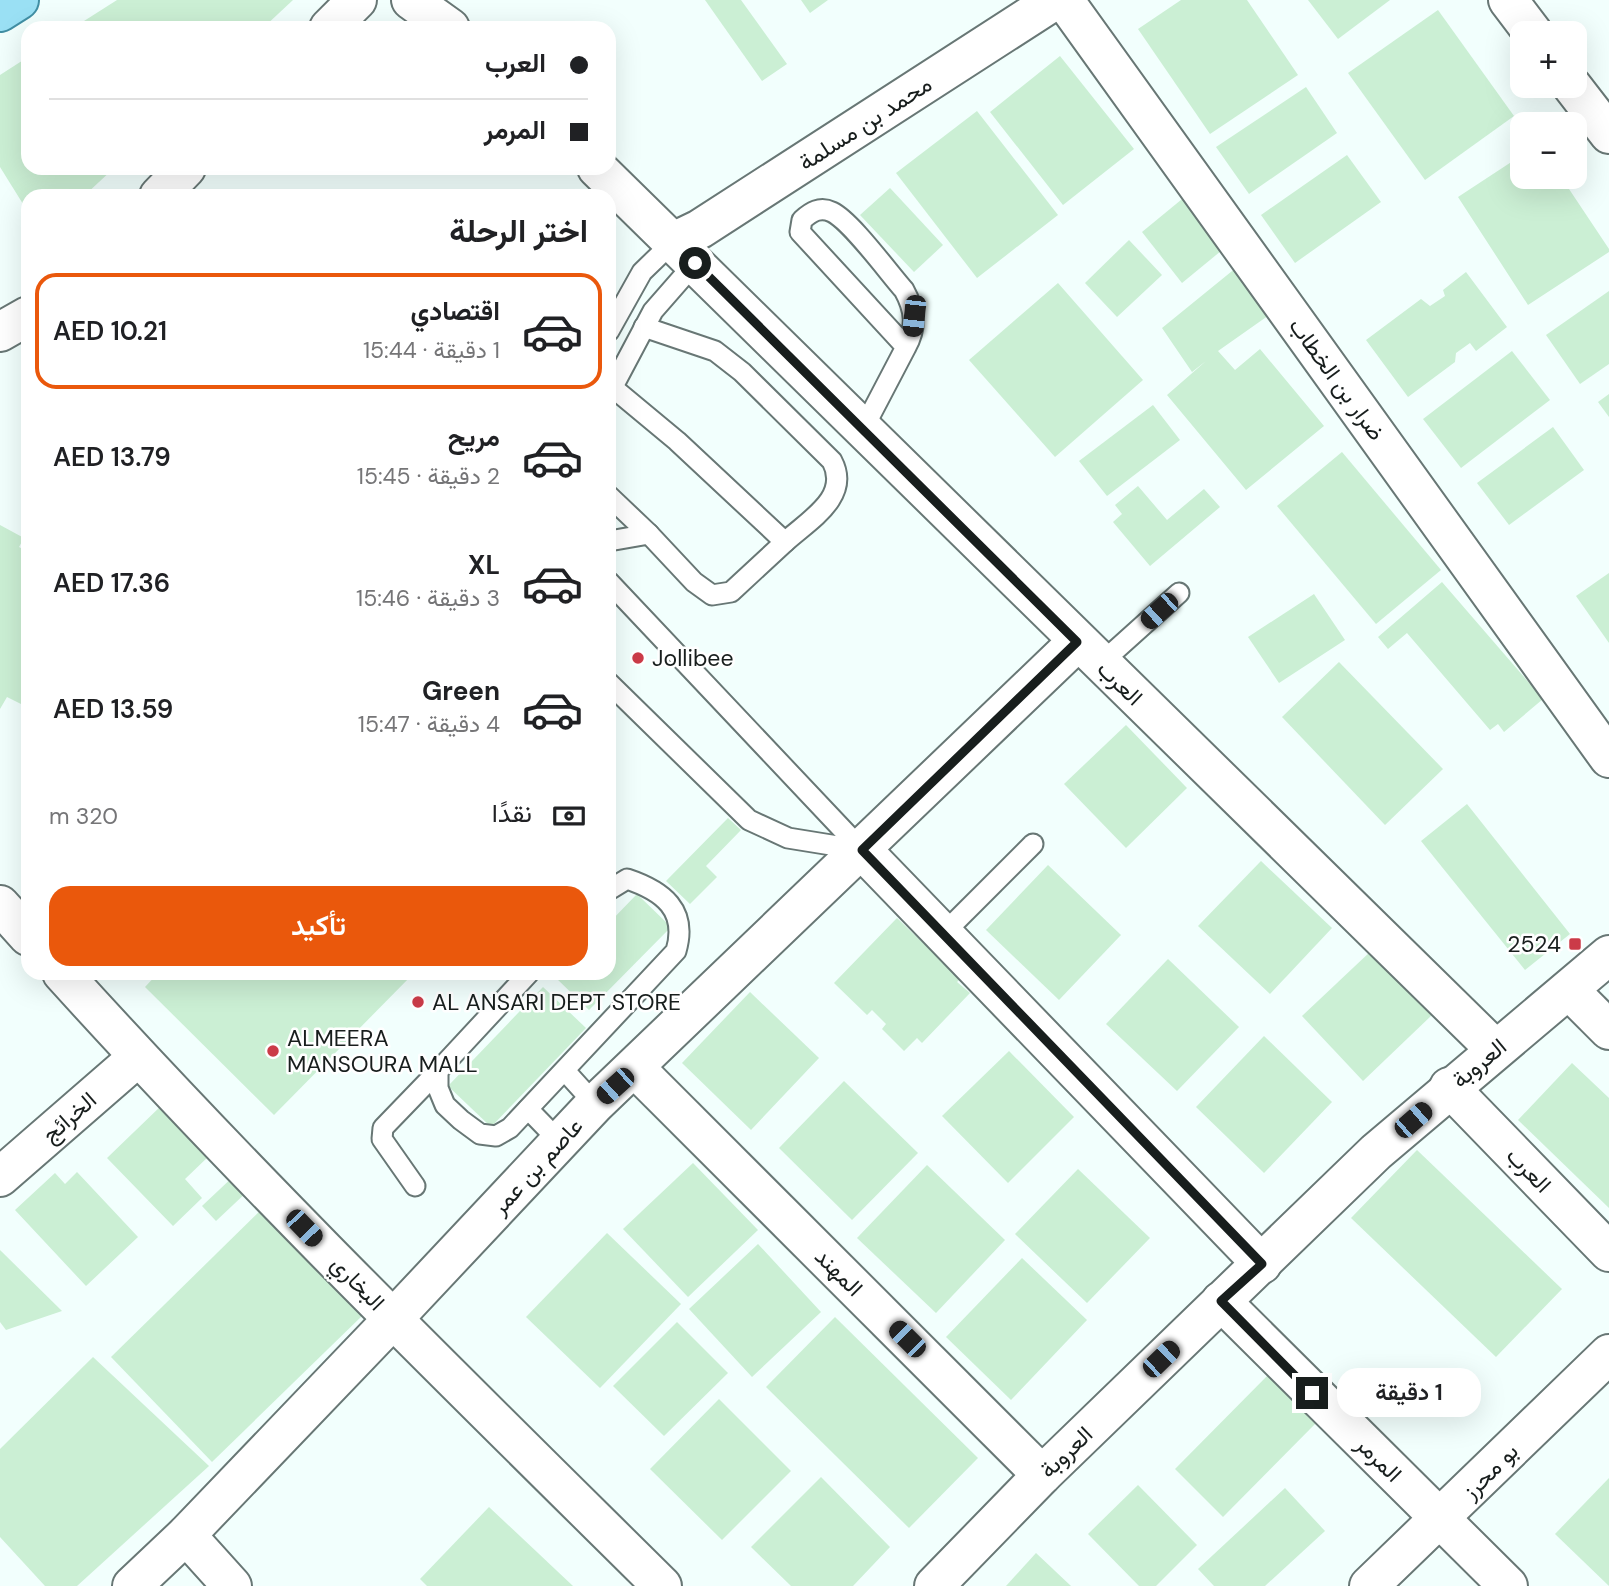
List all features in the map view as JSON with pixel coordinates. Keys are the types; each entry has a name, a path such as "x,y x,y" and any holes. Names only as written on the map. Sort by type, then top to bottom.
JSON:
{"main road":[{"path":"0,12 19,0"}],"street":[{"path":"316,21 334,0"},
{"path":"336,21 357,0"},
{"path":"411,0 441,21"},
{"path":"433,0 446,21"},
{"name":"محمد بن مسلمة","path":"684,252 700,229 1055,0"},
{"name":"ضرار بن الخطاب","path":"1064,0 1609,758"},
{"path":"1508,0 1524,21"},
{"path":"1581,98 1609,134"},
{"path":"166,189 179,175"},
{"name":"العرب","path":"604,175 1088,653 1495,1049"},
{"path":"0,332 21,320"},
{"name":"عاصم بن عمر","path":"132,1586 186,1535 393,1320 595,1104 862,850 1088,653"},
{"path":"862,850 1262,1264"},
{"path":"0,905 21,928"},
{"name":"العروبة","path":"934,1586 1042,1475 1376,1152 1609,955"},
{"name":"البخاري","path":"68,980 138,1057 393,1320 662,1586"},
{"path":"1569,990 1609,1030"},
{"name":"الخرائج","path":"0,1177 138,1057"},
{"name":"المهند","path":"635,1068 1042,1475"},
{"name":"العرب","path":"1450,1087 1609,1252"},
{"name":"المرمر","path":"1221,1301 1508,1586"},
{"name":"بو محرز","path":"1369,1586 1440,1521 1609,1354"},
{"path":"186,1535 232,1586"}],"lane":[{"path":"862,431 906,347 912,335 914,316 904,290 841,219 823,209 812,211 802,220 800,232 906,347"},
{"path":"616,379 684,252"},
{"path":"616,318 642,272 684,252"},
{"path":"616,503 694,582 712,595 731,592 834,497 838,472 832,461 742,372 716,351 644,327"},
{"path":"616,395 677,441 785,542"},
{"path":"616,540 649,534"},
{"path":"616,589 862,850"},
{"path":"1088,653 1179,593"},
{"path":"616,690 749,820 788,838 862,850"},
{"path":"943,934 1033,844"},
{"path":"438,1071 438,1088 445,1105 480,1134 496,1136 510,1128 566,1072 676,951 680,938 679,919 669,902 648,886 627,879 616,886"},
{"path":"415,1186 382,1139 383,1128 522,980"},
{"path":"566,1072 595,1104"},
{"path":"528,1109 560,1142"}],"building":[{"path":"117,0 293,0 270,21 84,21"},
{"path":"705,0 741,0 787,64 762,81"},
{"path":"801,0 828,0 810,13"},
{"path":"1181,0 1247,0 1298,75 1210,134 1138,29"},
{"path":"1308,0 1390,0 1338,39"},
{"path":"1438,10 1511,112 1510,119 1425,180 1348,73"},
{"path":"1060,56 1134,149 1063,205 990,112"},
{"path":"21,62 21,175 106,175 92,189 21,189 21,201 0,167 0,75"},
{"path":"1306,87 1337,133 1249,194 1216,147"},
{"path":"977,111 1058,215 977,278 896,173"},
{"path":"1347,155 1381,202 1295,263 1261,215"},
{"path":"1510,163 1510,189 1569,189 1609,252 1528,305 1458,197"},
{"path":"890,188 943,245 914,272 860,215"},
{"path":"1187,195 1227,246 1182,283 1142,232"},
{"path":"1129,240 1162,275 1117,317 1085,283"},
{"path":"1237,267 1272,313 1218,351 1235,370 1260,349 1324,426 1246,490 1167,395 1206,361 1192,372 1162,328"},
{"path":"1466,272 1507,327 1476,351 1470,343 1456,353 1455,362 1408,397 1366,340 1421,299 1430,306 1445,296 1443,290"},
{"path":"1058,283 1143,380 1055,457 969,360"},
{"path":"1609,291 1609,364 1580,384 1546,335"},
{"path":"1512,351 1550,400 1461,468 1423,419"},
{"path":"1609,394 1609,417 1598,402"},
{"path":"1153,405 1180,440 1107,496 1079,461"},
{"path":"1553,427 1584,470 1509,525 1477,483"},
{"path":"1342,452 1441,570 1376,624 1277,506"},
{"path":"1138,486 1167,520 1204,489 1220,507 1150,566 1113,522 1122,514 1115,505"},
{"path":"0,525 21,536 21,704 7,697 0,709"},
{"path":"1609,573 1609,643 1576,596"},
{"path":"1442,582 1543,699 1504,732 1498,724 1490,730 1407,633 1388,649 1378,637"},
{"path":"1314,594 1345,640 1279,683 1248,637"},
{"path":"1339,662 1443,769 1385,825 1282,717"},
{"path":"1126,725 1187,788 1126,848 1064,784"},
{"path":"1467,804 1570,934 1525,970 1421,841"},
{"path":"728,818 741,830 706,866 717,877 690,904 666,881"},
{"path":"1261,861 1332,928 1270,994 1198,926"},
{"path":"1048,865 1121,935 1059,1000 986,930"},
{"path":"637,894 671,927 589,1010 558,980 616,980 616,916"},
{"path":"897,918 960,979 957,982 970,993 922,1043 917,1038 904,1051 882,1029 886,1024 872,1010 867,1015 834,983"},
{"path":"1371,951 1432,1015 1363,1081 1302,1016"},
{"path":"1168,959 1239,1027 1177,1091 1106,1024"},
{"name":"ALMEERA MANSOURA MALL","path":"152,980 407,980 274,1115 145,987"},
{"path":"543,987 586,1028 491,1127 448,1086"},
{"path":"750,992 819,1058 751,1130 682,1063"},
{"path":"1264,1036 1332,1102 1264,1173 1196,1107"},
{"path":"1009,1051 1074,1117 1008,1183 942,1116"},
{"path":"1572,1063 1609,1098 1609,1208 1518,1120"},
{"path":"844,1081 918,1153 852,1220 779,1148"},
{"path":"162,1105 210,1155 185,1179 202,1198 173,1226 107,1158"},
{"path":"1417,1150 1562,1289 1496,1357 1351,1218"},
{"path":"693,1163 758,1230 688,1297 623,1229"},
{"path":"927,1165 1005,1240 936,1313 857,1238"},
{"path":"1078,1169 1150,1238 1087,1303 1015,1234"},
{"path":"77,1172 138,1237 86,1286 15,1210 55,1173 65,1184"},
{"path":"236,1174 250,1189 216,1221 202,1206"},
{"path":"266,1205 363,1315 212,1462 111,1357"},
{"path":"607,1233 681,1304 600,1388 526,1317"},
{"path":"758,1244 821,1312 752,1377 689,1309"},
{"path":"0,1250 62,1311 6,1330 0,1322"},
{"path":"1022,1258 1087,1320 1011,1400 946,1337"},
{"path":"835,1317 978,1458 909,1528 766,1387"},
{"path":"677,1322 728,1373 664,1436 613,1386"},
{"path":"93,1357 209,1466 77,1586 45,1586 0,1537 0,1449"},
{"path":"1270,1373 1318,1421 1223,1517 1175,1469"},
{"path":"719,1399 791,1471 722,1540 650,1469"},
{"path":"821,1477 890,1547 853,1586 791,1586 751,1547"},
{"path":"1609,1478 1609,1586 1555,1534"},
{"path":"1138,1485 1197,1545 1156,1586 1139,1586 1088,1534"},
{"path":"1285,1488 1325,1531 1265,1586 1214,1586 1198,1569"},
{"path":"489,1507 573,1586 427,1586 420,1579"},
{"path":"1036,1553 1071,1586 1006,1586"}],"place":[{"name":"Jollibee","path":"638,658"},
{"name":"2524","path":"1575,944"},
{"name":"AL ANSARI DEPT STORE","path":"418,1002"},
{"name":"ALMEERA MANSOURA MALL","path":"273,1051"}],"route":[{"path":"695,263 1077,642 862,850 1239,1237 1262,1264 1221,1301 1312,1393"}]}
